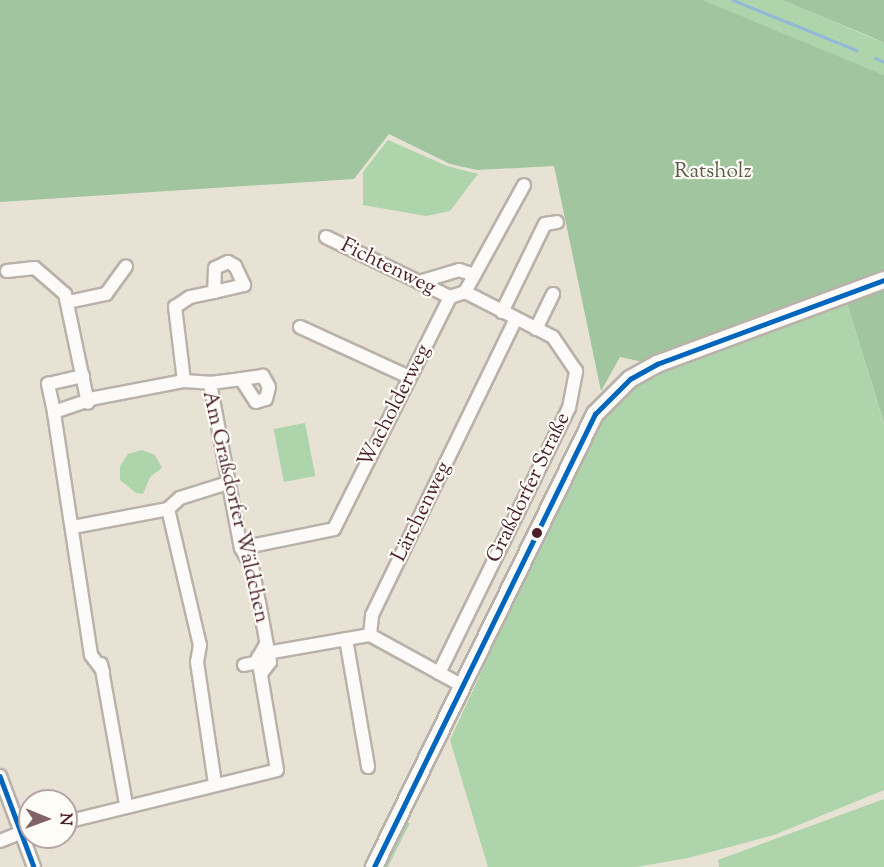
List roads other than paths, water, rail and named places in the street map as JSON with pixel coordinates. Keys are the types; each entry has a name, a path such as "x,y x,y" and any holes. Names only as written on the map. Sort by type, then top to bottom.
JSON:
{"street":[{"path":"450,297 465,292 524,185"},
{"path":"502,312 545,224 557,222"},
{"name":"Fichtenweg","path":"326,237 450,297"},
{"path":"69,302 106,294 126,266"},
{"path":"7,271 35,268 69,302 88,403"},
{"path":"419,282 459,270 474,275"},
{"name":"Graßdorfer Straße","path":"374,867 595,414 610,397 657,364 884,280"},
{"path":"184,381 175,307 214,292"},
{"name":"Graßdorfer Straße","path":"439,673 569,408 576,371 552,337 465,292"},
{"path":"536,329 554,294"},
{"name":"Wacholderweg","path":"241,548 334,529 450,297"},
{"name":"Lärchenweg","path":"370,636 372,615 516,319"},
{"path":"300,327 409,377"},
{"path":"83,376 48,384 73,527 89,641 103,671 126,805"},
{"path":"210,383 241,379"},
{"name":"Am Graßdorfer Wäldchen","path":"54,412 184,381 210,383 241,548 252,567 277,770 126,805 78,819"},
{"path":"73,527 168,509 180,498 228,483"},
{"path":"168,509 200,645 197,662 215,784"},
{"path":"244,665 263,657 370,636 461,685"},
{"path":"346,639 368,767"},
{"path":"0,776 18,813"},
{"path":"0,841 18,833"},
{"path":"30,849 33,867"}],"waterway":[{"path":"733,0 856,50"},
{"path":"875,58 884,62"}],"park label":[{"name":"Ratsholz","path":"713,172"}]}
